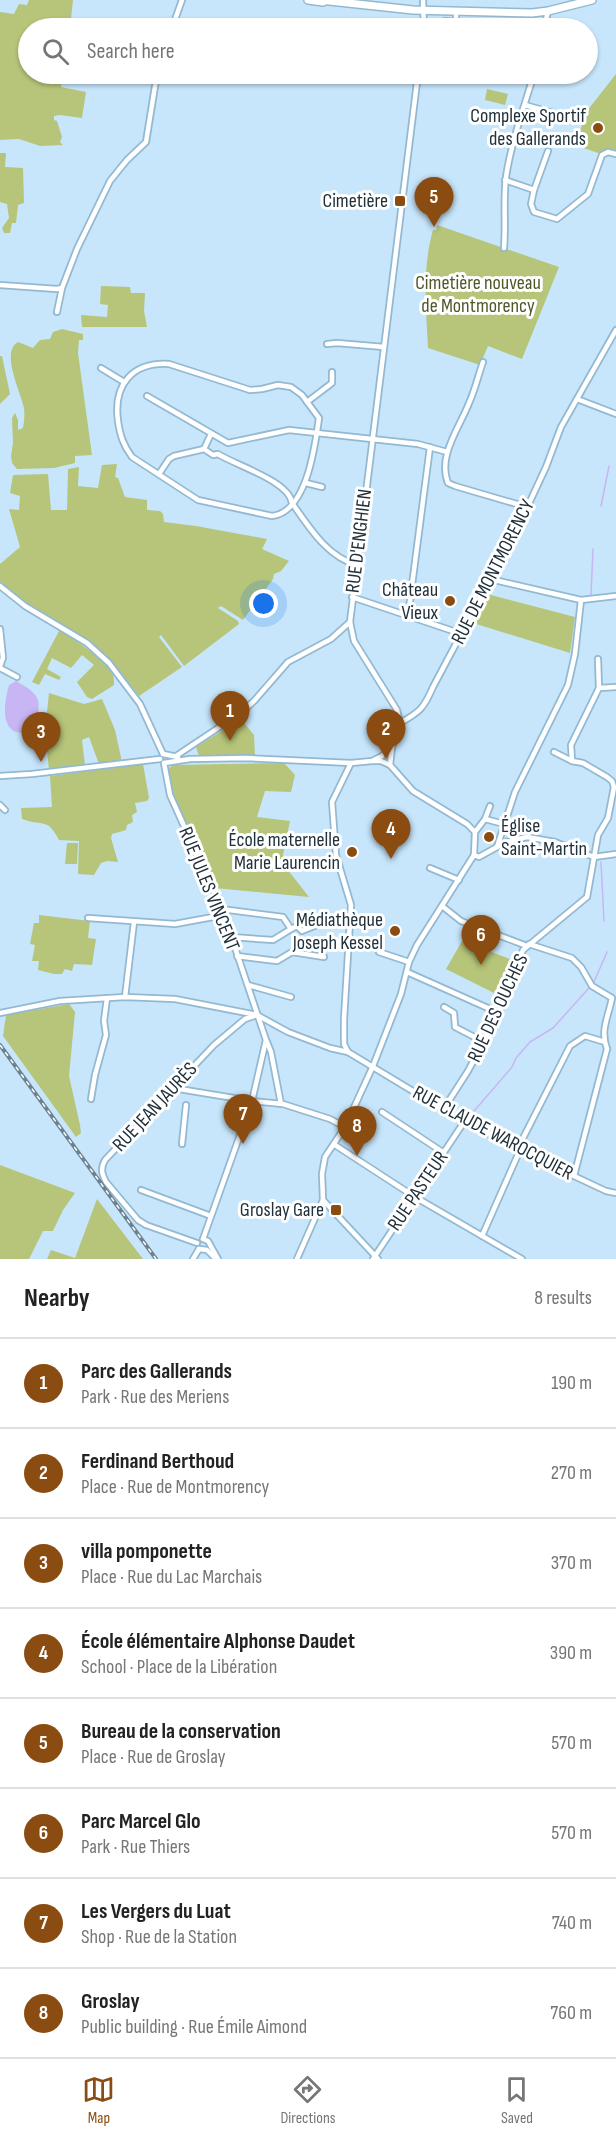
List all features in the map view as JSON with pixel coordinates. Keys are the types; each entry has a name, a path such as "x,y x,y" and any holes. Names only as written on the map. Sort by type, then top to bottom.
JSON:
{"main road":[{"path":"308,0 425,11 532,13 592,0"},
{"path":"320,0 335,3"}],"street":[{"path":"176,18 182,0"},
{"path":"423,0 425,18"},
{"path":"546,18 548,11"},
{"path":"456,12 456,18"},
{"path":"57,312 62,288 77,249 110,181 146,142 155,84"},
{"name":"RUE D'ENGHIEN","path":"400,723 397,710 354,641 350,622 417,84"},
{"path":"504,248 506,180 531,84"},
{"path":"525,105 564,116"},
{"path":"548,151 531,204 534,212 554,219 560,218 588,194 602,155 608,152 616,154"},
{"path":"506,180 534,190"},
{"path":"0,285 57,290 62,288"},
{"name":"RUE DE MONTMORENCY","path":"400,723 417,714 424,707 432,687 527,507 546,467 561,427 616,330"},
{"path":"327,344 384,347"},
{"path":"483,362 470,402 447,452 445,475 448,483 527,507"},
{"path":"169,364 250,390 278,385 295,388 319,418 304,491 280,514 272,516 203,502 192,497 132,457 122,442 117,403 124,382 143,367 169,364"},
{"path":"101,368 124,382"},
{"path":"307,402 332,383 332,372"},
{"path":"147,396 228,443 285,431 418,444 447,452"},
{"path":"577,399 616,414"},
{"path":"159,474 170,459 204,449 211,434"},
{"path":"218,454 225,442"},
{"path":"408,616 429,447"},
{"path":"204,449 255,472 283,489 317,537 344,562 357,565"},
{"path":"306,483 322,487"},
{"path":"490,579 581,600 616,596"},
{"name":"RUE JULES VINCENT","path":"0,586 25,606 87,643 109,663 140,704 165,758 170,795 222,912 248,985 256,1015 271,1052 281,1104"},
{"path":"352,597 462,634"},
{"path":"497,847 515,792 568,685 575,654 581,600"},
{"path":"176,756 237,716 254,701 288,662 332,639 350,622"},
{"path":"0,629 3,658 0,667 16,677"},
{"path":"572,761 571,745 599,688 598,659"},
{"path":"599,688 616,687"},
{"path":"390,765 392,747 400,723"},
{"path":"372,761 392,747"},
{"path":"554,752 572,761"},
{"path":"0,776 176,756 190,759"},
{"path":"165,758 291,759 351,763 381,761 390,765 413,791 467,824 475,832"},
{"name":"RUE DES OUCHES","path":"443,1110 468,1071 499,1013 523,950 585,900 588,892 598,835 608,818 614,787 612,781 607,777 583,763 572,761"},
{"path":"348,1052 344,1044 344,1019 351,905 336,855 332,802 351,763"},
{"path":"0,805 5,810"},
{"path":"297,1259 323,1200 322,1174 325,1157 335,1145 373,1066 417,945 474,855 475,832 485,819 490,806"},
{"path":"485,819 504,824"},
{"path":"474,855 479,857 516,839 536,838 555,842 594,857 616,854"},
{"path":"430,868 459,880"},
{"path":"442,906 461,921 572,958 592,986 614,997 603,1030 605,1042 610,1049 574,1176"},
{"path":"88,918 175,924 222,912 283,917 291,929"},
{"path":"125,997 134,922"},
{"path":"231,937 273,940 297,926 302,931 324,922 341,924"},
{"path":"237,956 277,961 292,952 324,957"},
{"path":"379,952 409,963"},
{"path":"407,972 499,1013"},
{"path":"248,985 291,997"},
{"name":"RUE CLAUDE WAROCQUIER","path":"0,1012 60,1002 125,997 175,999 256,1015 288,1032 330,1048 348,1052 464,1122 606,1191 616,1193"},
{"path":"91,1099 106,1035 104,1021 107,998"},
{"path":"444,1007 454,1013 455,1027 484,1042"},
{"path":"609,1011 616,1011"},
{"name":"RUE JEAN JAURÈS","path":"197,1243 138,1220 106,1182 102,1171 105,1160 214,1045 245,1019 256,1015"},
{"path":"482,1236 519,1149 570,1046 585,1036 605,1042"},
{"path":"193,1259 199,1249 197,1243 203,1239 252,1101 266,1040"},
{"path":"173,1088 281,1104 345,1126"},
{"path":"187,1090 187,1097"},
{"path":"182,1144 186,1105"},
{"path":"382,1112 444,1153"},
{"name":"RUE PASTEUR","path":"375,1258 464,1122"},
{"path":"335,1145 414,1197 522,1259"},
{"path":"141,1190 211,1216"},
{"path":"323,1200 375,1258"},
{"path":"203,1239 208,1240 217,1259"},
{"path":"207,1250 210,1244"},
{"path":"199,1249 207,1250 217,1259"}],"green space":[{"path":"29,0 73,0 71,18 18,18 18,84 61,84 61,87 86,92 82,118 54,116 62,137 60,142 63,145 40,146 19,139 0,140 0,12 14,14 19,4 27,5"},
{"name":"Complexe Sportif des Gallerands","path":"616,74 616,152 604,150 601,154 575,145 587,111"},
{"path":"487,89 508,94 505,105 485,100"},
{"path":"0,153 6,153 5,167 23,168 24,203 18,205 16,223 12,223 10,233 4,233 2,228 9,218 7,204 0,202"},
{"name":"Cimetière nouveau de Montmorency","path":"437,225 559,267 522,359 488,346 480,365 428,348 427,259 433,230 436,230"},
{"path":"101,286 130,287 131,293 145,293 144,311 147,327 82,327 81,315 107,317 108,305 100,304"},
{"path":"62,329 83,334 83,340 79,340 78,353 92,455 75,456 75,463 54,468 17,469 12,463 11,456 12,418 15,413 18,430 23,428 24,408 11,363 13,347 18,342 33,348 40,340 50,339 53,332"},
{"path":"0,356 2,356 10,394 0,404"},
{"path":"117,464 115,477 118,478 125,497 147,500 147,510 160,511 164,522 267,539 262,549 289,561 281,571 274,574 273,579 243,620 221,606 218,608 239,624 184,666 161,635 159,637 182,667 139,696 93,645 20,598 0,582 0,564 20,547 9,509 19,510 20,496 10,493 13,475 48,474 51,510 67,510 68,469 79,467 78,486 98,488 102,465"},
{"path":"487,594 575,617 570,653 473,623"},
{"path":"59,631 81,644 104,663 113,675 114,685 92,699 87,697 77,682 94,665 82,655 71,668 52,658 47,669 61,677 59,680 45,674 39,685 32,682"},
{"path":"49,693 84,704 102,699 115,730 122,762 99,764 89,737 82,740 85,765 49,770 45,731"},
{"path":"241,719 254,735 255,756 199,756 196,747"},
{"path":"284,763 295,775 291,792 265,791 257,817 290,821 283,855 284,865 309,897 215,888 172,791 168,769 173,765"},
{"path":"143,764 149,798 147,801 135,803 137,812 132,815 133,822 127,825 126,830 112,834 111,838 118,862 101,863 94,875 78,874 79,841 59,840 48,825 22,819 21,808 52,807 50,776"},
{"path":"67,843 78,843 77,864 65,864"},
{"path":"39,915 90,921 88,938 96,939 92,965 74,964 72,971 65,969 62,974 38,970 39,961 32,961 35,945 30,944 34,923 39,923"},
{"path":"462,941 515,961 500,996 446,969"},
{"path":"69,1004 75,1012 69,1076 81,1133 76,1137 3,1036 6,1015"},
{"path":"0,1165 75,1193 63,1210 53,1231 43,1231 29,1259 0,1259"},
{"path":"97,1199 143,1259 47,1259 51,1250 75,1258"}],"shaded area":[{"path":"16,681 35,695 39,705 35,729 21,733 11,729 5,712 9,685"}],"waterway":[{"path":"601,506 609,466"},
{"path":"591,595 593,549"},
{"path":"601,862 604,921"},
{"path":"594,982 607,952"},
{"path":"468,1118 512,1067 516,1058 530,1042 553,1028 589,988"}],"railway":[{"path":"0,1045 156,1259"}],"place":[{"name":"Complexe Sportif des Gallerands","path":"598,128"},
{"name":"Cimetière","path":"400,201"},
{"name":"Bureau de la conservation","path":"434,227"},
{"name":"Château Vieux","path":"450,601"},
{"name":"Parc des Gallerands","path":"230,741"},
{"name":"Ferdinand Berthoud","path":"386,759"},
{"name":"villa pomponette","path":"41,762"},
{"name":"Église Saint-Martin","path":"489,837"},
{"name":"École maternelle Marie Laurencin","path":"352,852"},
{"name":"École élémentaire Alphonse Daudet","path":"391,859"},
{"name":"Médiathèque Joseph Kessel","path":"395,931"},
{"name":"Parc Marcel Glo","path":"481,965"},
{"name":"Les Vergers du Luat","path":"243,1144"},
{"name":"Groslay","path":"357,1156"},
{"name":"Groslay Gare","path":"336,1210"}]}
